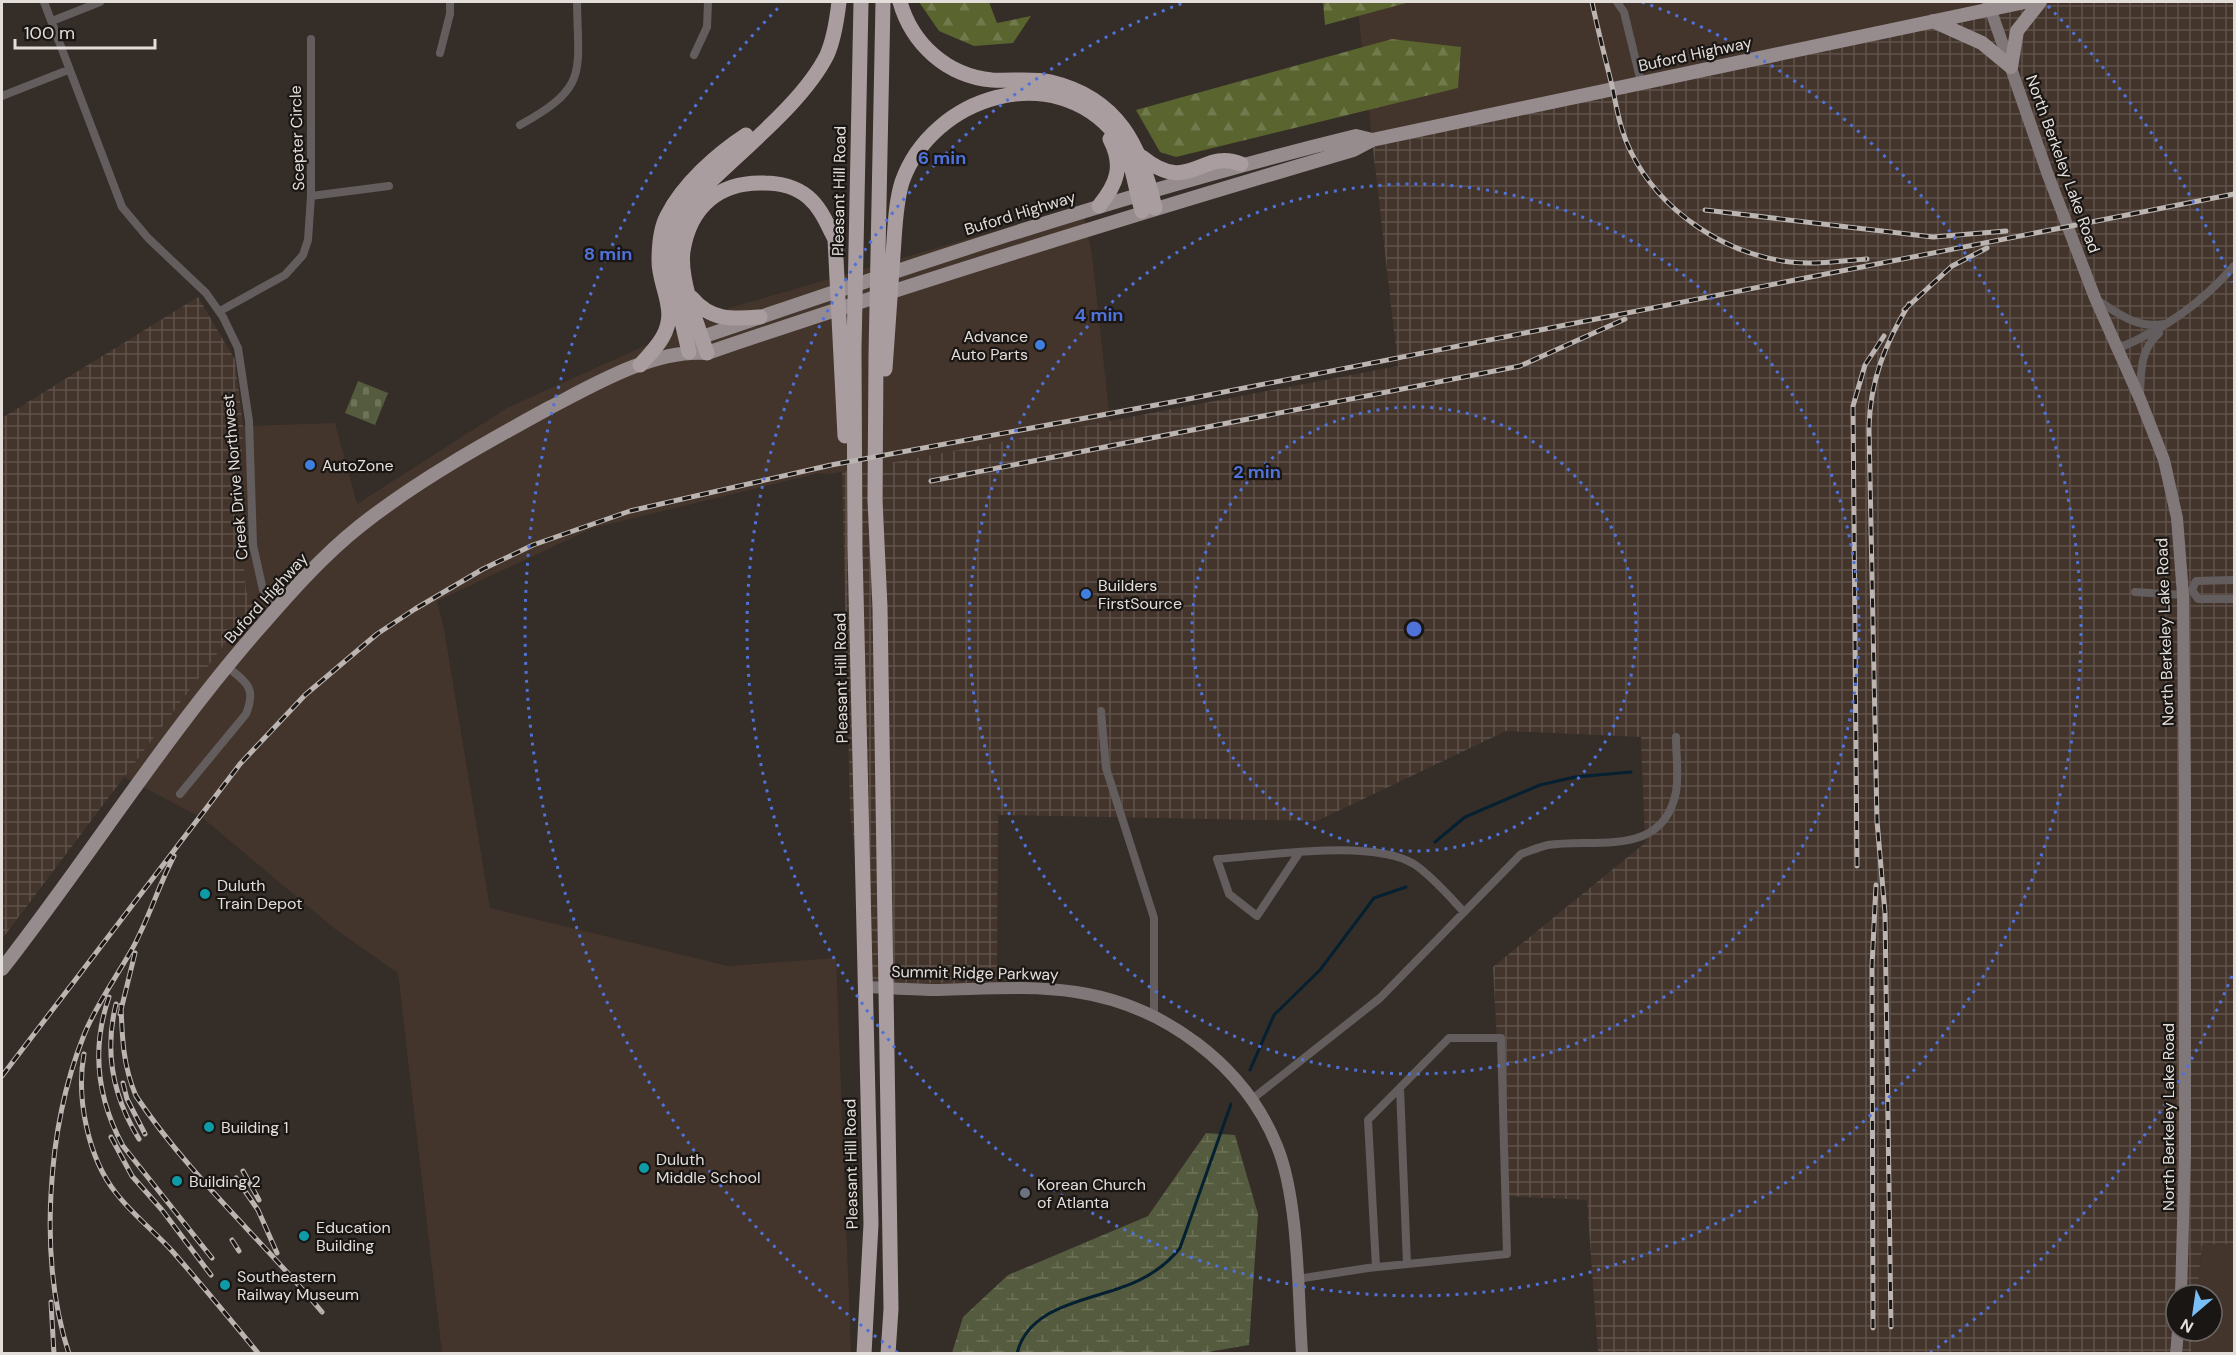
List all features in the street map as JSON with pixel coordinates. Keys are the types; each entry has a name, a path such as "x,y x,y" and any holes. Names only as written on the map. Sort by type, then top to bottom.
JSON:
{"highway":[{"path":"689,352 668,261 671,235 682,209 708,180 782,112 812,80 828,53 839,2"},
{"name":"Pleasant Hill Road","path":"861,2 854,349 855,550 871,1224 864,1353"},
{"path":"883,2 875,500 880,607 884,988 891,1309 888,1353"},
{"path":"900,2 916,38 950,68 991,80 1049,81 1077,90 1100,104 1120,122 1142,156 1158,170 1174,174 1229,159 1241,164"},
{"path":"875,500 896,213 902,183 917,153 948,120 968,108 1001,96 1041,92 1069,99 1091,112 1115,134 1128,154 1144,192"},
{"path":"1001,96 1044,99 1068,106 1087,116 1108,135 1116,151 1119,169 1116,182 1099,206"},
{"path":"640,365 663,340 667,323 669,307 658,264 660,239 666,217 682,194 727,148 782,112"},
{"path":"1142,156 1144,192 1148,210"},
{"path":"707,353 690,295 682,254 688,229 699,210 715,195 743,182 780,183 807,196 820,210 835,239 848,487 855,550"},
{"path":"690,295 707,312 718,317 760,317"}],"main road":[{"name":"Buford Highway","path":"2,969 226,666 298,583 360,526 504,432 571,397 640,365 689,352 707,353 817,318 923,280 1148,210 1353,150 1372,140 1933,21 1990,5 2025,2"},
{"path":"2011,67 2017,31 2040,2"},
{"path":"1933,21 1982,43 2011,67"},
{"name":"Buford Highway","path":"702,337 917,263 1144,192 1241,164 1356,136 1372,140"},
{"path":"689,352 702,337"}],"street":[{"name":"Creek Drive Northwest","path":"44,2 122,207 148,238 206,293 220,311 241,362 249,421 253,544 263,590 279,605"},
{"path":"52,21 100,2"},
{"path":"441,53 450,14 450,2"},
{"path":"520,124 552,108 570,87 577,70 580,49 577,2"},
{"path":"694,55 708,27 708,2"},
{"path":"1617,2 1624,12 1641,82"},
{"name":"North Berkeley Lake Road","path":"1990,5 2048,175 2095,298 2140,399 2164,460 2174,498 2186,592 2185,1152 2181,1283"},
{"name":"Scepter Circle","path":"311,39 311,196 389,186"},
{"path":"2,96 68,70"},
{"path":"220,311 273,284 295,266 308,240 311,196"},
{"path":"2140,399 2142,358 2149,342 2201,302 2235,266"},
{"path":"2095,298 2132,322 2152,326 2171,323"},
{"path":"2117,349 2171,323"},
{"path":"2186,592 2196,581 2235,580"},
{"path":"2135,592 2186,592 2198,599 2235,599"},
{"path":"180,794 246,714 251,702 251,692 246,682 226,666"},
{"path":"1101,711 1106,768 1154,918 1154,1017"},
{"path":"1251,1100 1380,998 1521,854 1546,845 1630,841 1649,833 1666,817 1673,802 1676,790 1676,736"},
{"path":"1299,853 1257,916 1229,894 1217,859 1348,849 1400,858 1414,864 1464,912"},
{"name":"Summit Ridge Parkway","path":"867,987 1029,988 1077,992 1120,1003 1154,1017 1198,1044 1226,1066 1251,1100 1278,1146 1288,1185 1302,1353"},
{"path":"1296,1279 1376,1267 1507,1254 1502,1038 1449,1038 1368,1120 1376,1267"},
{"path":"1400,1088 1407,1264"}],"shaded area":[{"path":"1357,2 1988,2 1991,9 1372,140"},
{"path":"1988,2 2234,2 2234,1244 2202,1245 2198,1283 2164,1283 2164,1343 2192,1343 2191,1353 1598,1353 1587,1200 1505,1196 1493,967 1645,843 1641,737 1506,731 1317,821 998,815 997,983 872,984 850,812 842,472 1398,366 1372,140 1990,9"},
{"path":"1082,206 1092,255 1110,421 831,474 820,473 593,528 437,601 444,629 490,908 728,966 836,958 851,1353 442,1353 398,973 335,929 204,819 124,777 252,607 246,591 240,517 243,426 335,423 357,504 507,408 729,308"},
{"path":"198,297 235,360 243,426 240,517 246,591 253,606 2,939 2,418"},
{"path":"2234,1244 2234,1353 2191,1354 2192,1343 2224,1343 2224,1283 2198,1283 2202,1245"}],"green space":[{"path":"919,2 989,2 997,23 1031,16 1013,43 974,46 939,31"},
{"path":"1323,2 1410,2 1325,25"},
{"path":"1392,39 1461,47 1458,88 1176,157 1160,152 1136,110"},
{"path":"358,381 388,393 375,425 345,413"},
{"path":"1206,1133 1235,1135 1258,1214 1249,1345 1196,1354 952,1353 963,1317 1008,1275 1148,1216"}],"waterway":[{"path":"1435,842 1465,817 1540,785 1575,777 1631,772"},
{"path":"1250,1070 1274,1015 1320,970 1374,898 1406,887"},
{"path":"1017,1354 1023,1338 1044,1316 1074,1302 1137,1281 1161,1267 1180,1248 1231,1104"}],"railway":[{"path":"1592,2 1620,121 1631,152 1643,173 1677,211 1718,239 1741,250 1765,257 1809,263 1867,259"},
{"path":"2,1076 240,764 305,695 377,634 483,569 533,545 630,511 831,465 1183,400 2234,194"},
{"path":"1705,210 1933,237 2006,231"},
{"path":"1904,310 1952,266 1987,248"},
{"path":"1891,1327 1885,913 1877,821 1869,428 1872,394 1880,363 1909,304"},
{"path":"931,481 1520,366 1625,319"},
{"path":"1857,866 1853,406 1865,365 1884,336"},
{"path":"69,1354 59,1317 50,1236 51,1193 62,1110 71,1071 84,1035 137,940 174,856"},
{"path":"1873,1328 1872,966 1876,885"},
{"path":"120,1014 135,953"},
{"path":"109,997 103,1016 99,1054 102,1091 114,1128 123,1146 212,1258"},
{"path":"116,1004 111,1039 113,1074 123,1107 139,1139"},
{"path":"121,1005 126,1062 136,1096 178,1152 322,1312"},
{"path":"84,1054 82,1089 86,1127 106,1179 123,1201 173,1252 258,1353"},
{"path":"123,1083 127,1099 145,1134"},
{"path":"111,1137 132,1176 162,1210 211,1275"},
{"path":"243,1171 259,1200"},
{"path":"236,1178 258,1210 277,1253"},
{"path":"232,1240 239,1251"},
{"path":"51,1302 54,1354"}],"place":[{"name":"Advance Auto Parts","path":"1040,345"},
{"name":"AutoZone","path":"310,465"},
{"name":"Builders FirstSource","path":"1086,594"},
{"name":"Duluth Train Depot","path":"205,894"},
{"name":"Building 1","path":"209,1127"},
{"name":"Duluth Middle School","path":"644,1168"},
{"name":"Building 2","path":"177,1181"},
{"name":"Korean Church of Atlanta","path":"1025,1193"},
{"name":"Education Building","path":"304,1236"},
{"name":"Southeastern Railway Museum","path":"225,1285"}]}
